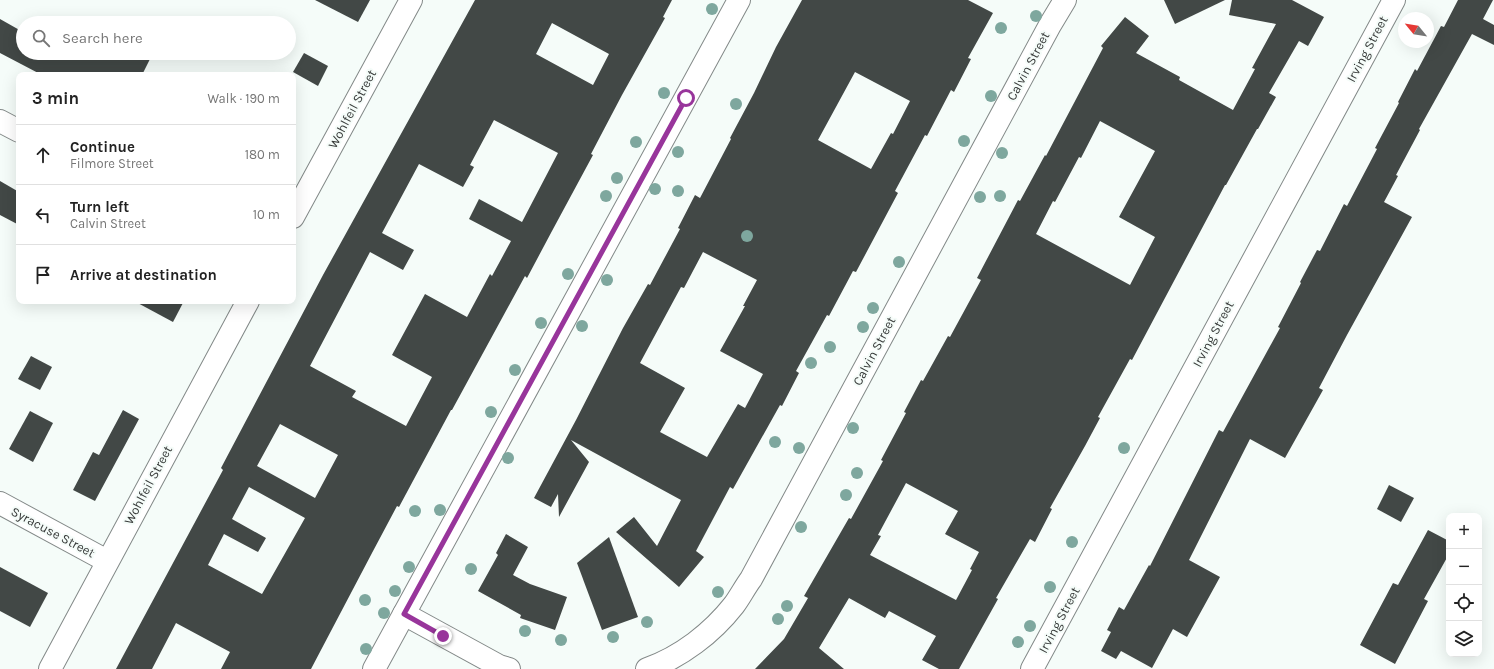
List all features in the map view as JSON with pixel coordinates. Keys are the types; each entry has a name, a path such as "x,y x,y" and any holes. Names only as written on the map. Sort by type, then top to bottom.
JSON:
{"street":[{"name":"Wohlfeil Street","path":"296,211 411,0"},
{"path":"374,669 740,0"},
{"name":"Calvin Street","path":"647,669 683,651 705,635 735,604 751,579 1050,25 1065,0"},
{"name":"Irving Street","path":"1032,669 1394,0"},
{"path":"0,121 16,129"},
{"name":"Wohlfeil Street","path":"50,669 107,560 246,304"},
{"name":"Syracuse Street","path":"0,503 107,560"},
{"path":"404,614 499,666 509,669"}],"building":[{"path":"315,0 370,0 358,22"},
{"path":"475,0 672,0 663,17 665,18 622,95 591,154 593,155 527,278 525,276 399,507 397,506 311,669 221,669 230,652 176,623 152,669 116,669 223,470 221,468 323,275","holes":["552,23 609,54 593,85 536,54","494,120 558,153 522,222 479,199 469,219 511,241 492,276 490,274 467,317 425,294 392,355 432,377 406,426 352,397 356,391 310,366 370,252 403,270 414,250 382,233 419,164 463,187 474,167 470,165","280,424 338,455 315,498 257,466","249,487 305,518 262,594 208,565 224,534 258,552 266,538 232,519"]},
{"path":"802,0 968,0 993,13 968,58 971,59 954,92 951,90 927,136 925,135 895,191 898,193 856,272 853,271 829,316 827,315 796,371 799,373 782,406 780,405 733,489 730,487 696,551 704,557 679,587 616,532 634,517 657,546 681,500 571,440 589,462 559,517 558,494 551,507 534,498 623,328 648,284 650,285 680,229 678,228 695,195 700,198 776,47","holes":["855,72 910,101 893,134 891,133 871,169 818,140","703,252 757,280 743,306 745,306 720,351 763,374 745,408 738,404 707,457 660,432 685,388 640,363 681,287 684,288"]},
{"path":"1164,0 1225,0 1175,24"},
{"path":"1232,0 1292,0 1324,17 1308,46 1299,41 1269,93 1276,97 1225,185 1132,360 1130,359 1098,417 1100,418 1050,508 1052,509 1035,542 1030,539 996,598 998,599 959,669 939,669 922,660 936,636 889,611 885,618 849,598 819,648 844,669 755,669 784,639 808,598 804,596 849,518 851,519 883,461 881,460 906,413 904,412 921,380 923,381 948,336 950,337 981,280 977,278 1018,200 1020,201 1045,155 1046,156 1103,48 1101,46 1125,17 1149,36 1136,53 1180,77 1179,80 1233,110 1255,69 1252,68 1276,24 1229,15","holes":["1100,121 1155,151 1119,217 1155,237 1130,285 1036,234 1053,201 1055,202 1079,157 1081,158","906,483 958,511 945,534 979,552 970,569 972,570 956,600 870,555 881,536 878,535"]},
{"path":"1458,0 1493,0 1483,19 1494,25 1494,45 1472,34 1419,129 1420,130 1396,175 1398,176 1384,202 1412,217 1319,388 1323,390 1285,458 1250,439 1189,560 1220,577 1187,637 1173,629 1152,668 1121,651 1116,659 1101,651 1111,632 1107,630 1119,607 1124,610 1149,565 1150,566 1219,430 1223,432 1280,328 1278,327 1317,250 1320,251 1344,204 1347,206 1377,149 1375,148 1415,69 1417,71 1429,48 1434,48 1434,39 1441,26 1444,27"},
{"path":"0,19 16,28 16,60 150,60 144,72 36,72 0,53"},
{"path":"304,53 328,66 318,86 296,74 296,72 293,72"},
{"path":"0,181 16,190 16,223 0,215"},
{"path":"140,304 182,304 173,322"},
{"path":"31,356 52,367 40,390 18,379"},
{"path":"123,410 139,419 95,501 73,490 93,452 99,455"},
{"path":"30,411 53,423 33,462 9,449"},
{"path":"1389,485 1414,498 1401,522 1377,509"},
{"path":"1428,530 1446,539 1446,559 1424,599 1428,601 1395,664 1360,645 1393,583 1398,585"},
{"path":"506,534 528,547 513,575 530,584 567,597 555,630 520,618 521,615 478,591 498,555 496,553"},
{"path":"609,537 638,617 602,630 577,563"},
{"path":"0,567 48,593 30,627 0,611"}],"route":[{"path":"443,636 404,614 686,98"}]}
